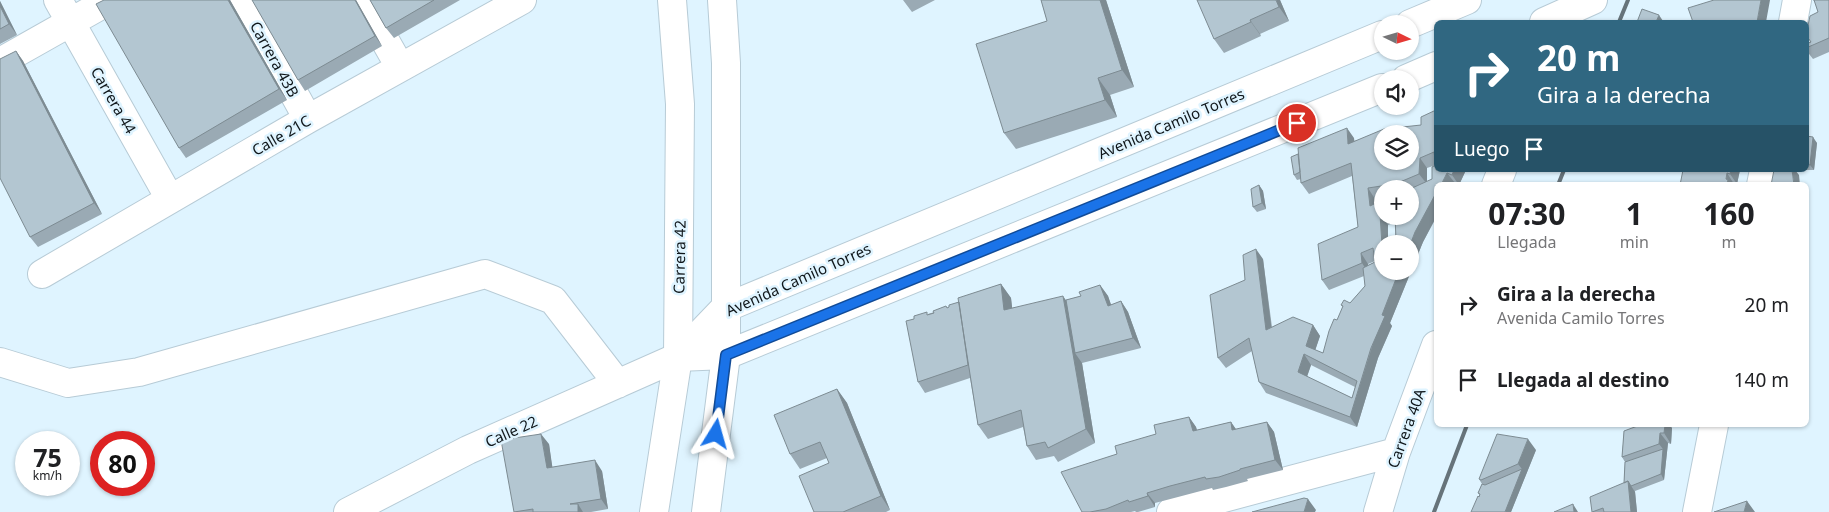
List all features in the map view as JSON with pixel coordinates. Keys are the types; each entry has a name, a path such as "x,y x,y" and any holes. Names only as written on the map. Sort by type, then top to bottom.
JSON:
{"main road":[{"path":"0,62 64,12 110,0"},
{"name":"Carrera 43B","path":"242,0 308,119"},
{"path":"362,0 400,67"},
{"name":"Calle 21C","path":"42,274 308,119 522,0"},
{"name":"Carrera 42","path":"654,512 678,357 680,104 672,0"},
{"path":"706,512 726,355 726,63 722,0"},
{"path":"1554,15 1593,0"},
{"path":"1792,20 1797,0"},
{"path":"1419,20 1452,3"},
{"name":"Carrera 44","path":"64,12 170,199"},
{"name":"Avenida Camilo Torres","path":"678,357 725,308 1374,38"},
{"path":"1419,73 1434,67"},
{"path":"678,357 726,355 1374,91"},
{"path":"0,362 68,383 139,372 486,274 553,300 618,384"},
{"name":"Carrera 40A","path":"1378,512 1396,452 1434,350"},
{"name":"Calle 22","path":"348,512 468,450 678,357"},
{"path":"1697,512 1714,427"},
{"path":"1171,512 1396,452"}],"building":[{"path":"104,0 228,0 279,89 179,148 96,4"},
{"path":"252,0 355,0 375,36 298,80"},
{"path":"370,0 434,0 386,28"},
{"path":"1041,0 1100,0 1122,70 1098,78 1105,100 1004,133 976,44 1047,21"},
{"path":"1197,0 1276,0 1279,7 1214,39"},
{"path":"1714,0 1761,0 1757,20 1692,20 1688,8"},
{"path":"1814,0 1829,0 1829,38 1809,47 1809,43 1811,42 1809,39 1810,16 1818,12"},
{"path":"0,6 9,24 0,29"},
{"path":"1642,9 1659,15 1657,20 1638,20"},
{"path":"16,51 94,203 30,237 0,178 0,59"},
{"path":"1434,111 1434,152 1420,158 1419,174 1405,180 1374,180 1374,187 1368,188 1370,206 1374,204 1374,225 1381,225 1381,235 1374,235 1374,255 1373,248 1361,253 1362,263 1322,280 1318,244 1358,227 1351,163 1301,183 1298,148 1347,128 1348,144 1374,133 1374,170 1419,170 1419,125 1421,125 1421,117"},
{"path":"1809,136 1813,137 1809,165"},
{"path":"1298,154 1300,172 1294,175 1291,157"},
{"path":"1434,166 1434,172 1453,172 1452,175 1447,173 1442,182 1434,182 1434,197 1419,225 1419,185 1432,179 1432,167"},
{"path":"1683,172 1730,172 1730,174 1727,173 1728,182 1681,182"},
{"path":"1774,172 1792,172 1794,182 1772,182"},
{"path":"1259,185 1262,203 1253,207 1251,189"},
{"path":"1395,225 1419,225 1414,235 1396,235"},
{"path":"1256,249 1266,330 1293,317 1313,325 1306,346 1323,353 1329,331 1334,319 1337,320 1344,300 1350,303 1365,286 1363,268 1374,262 1374,280 1396,280 1382,315 1385,316 1371,348 1350,417 1259,382 1249,338 1218,358 1210,295 1245,280 1243,255","holes":["1304,354 1357,381 1352,398 1298,372"]},
{"path":"1001,284 1004,310 1063,296 1086,429 1048,448 1045,442 1027,446 1021,410 978,425 958,298"},
{"path":"1100,285 1108,306 1121,301 1133,338 1075,353 1066,300 1081,296 1079,292"},
{"path":"959,302 968,365 918,382 906,321 914,319 914,316 927,312 927,315 934,313 933,311 946,306 947,308 949,305"},
{"path":"837,389 881,496 843,512 814,512 799,476 829,463 820,442 790,454 774,415"},
{"path":"1189,417 1193,431 1231,422 1232,430 1267,422 1275,460 1240,469 1219,477 1206,479 1205,477 1170,486 1147,493 1148,496 1129,502 1128,500 1106,509 1082,512 1061,472 1117,454 1115,446 1156,434 1154,425"},
{"path":"1635,427 1665,427 1664,433 1660,433 1659,444 1622,457 1624,431"},
{"path":"541,434 547,468 595,460 601,499 570,504 578,504 578,512 533,512 533,509 514,512 501,440"},
{"path":"1497,434 1528,439 1518,464 1481,480 1479,479"},
{"path":"1663,449 1661,474 1631,486 1628,481 1624,483 1625,462"},
{"path":"1522,469 1505,512 1471,512 1479,497 1480,494 1478,493 1482,484 1485,485"},
{"path":"1628,481 1631,512 1604,512 1603,508 1592,512 1590,497"},
{"path":"1304,498 1308,499 1304,512 1252,512"},
{"path":"1747,501 1744,512 1714,512"},
{"path":"1573,504 1574,512 1554,512"}],"railway":[{"path":"1620,20 1628,0"},
{"path":"1559,182 1563,172"},
{"path":"1434,512 1466,427"}],"route":[{"path":"716,434 726,355 1297,123"}]}
